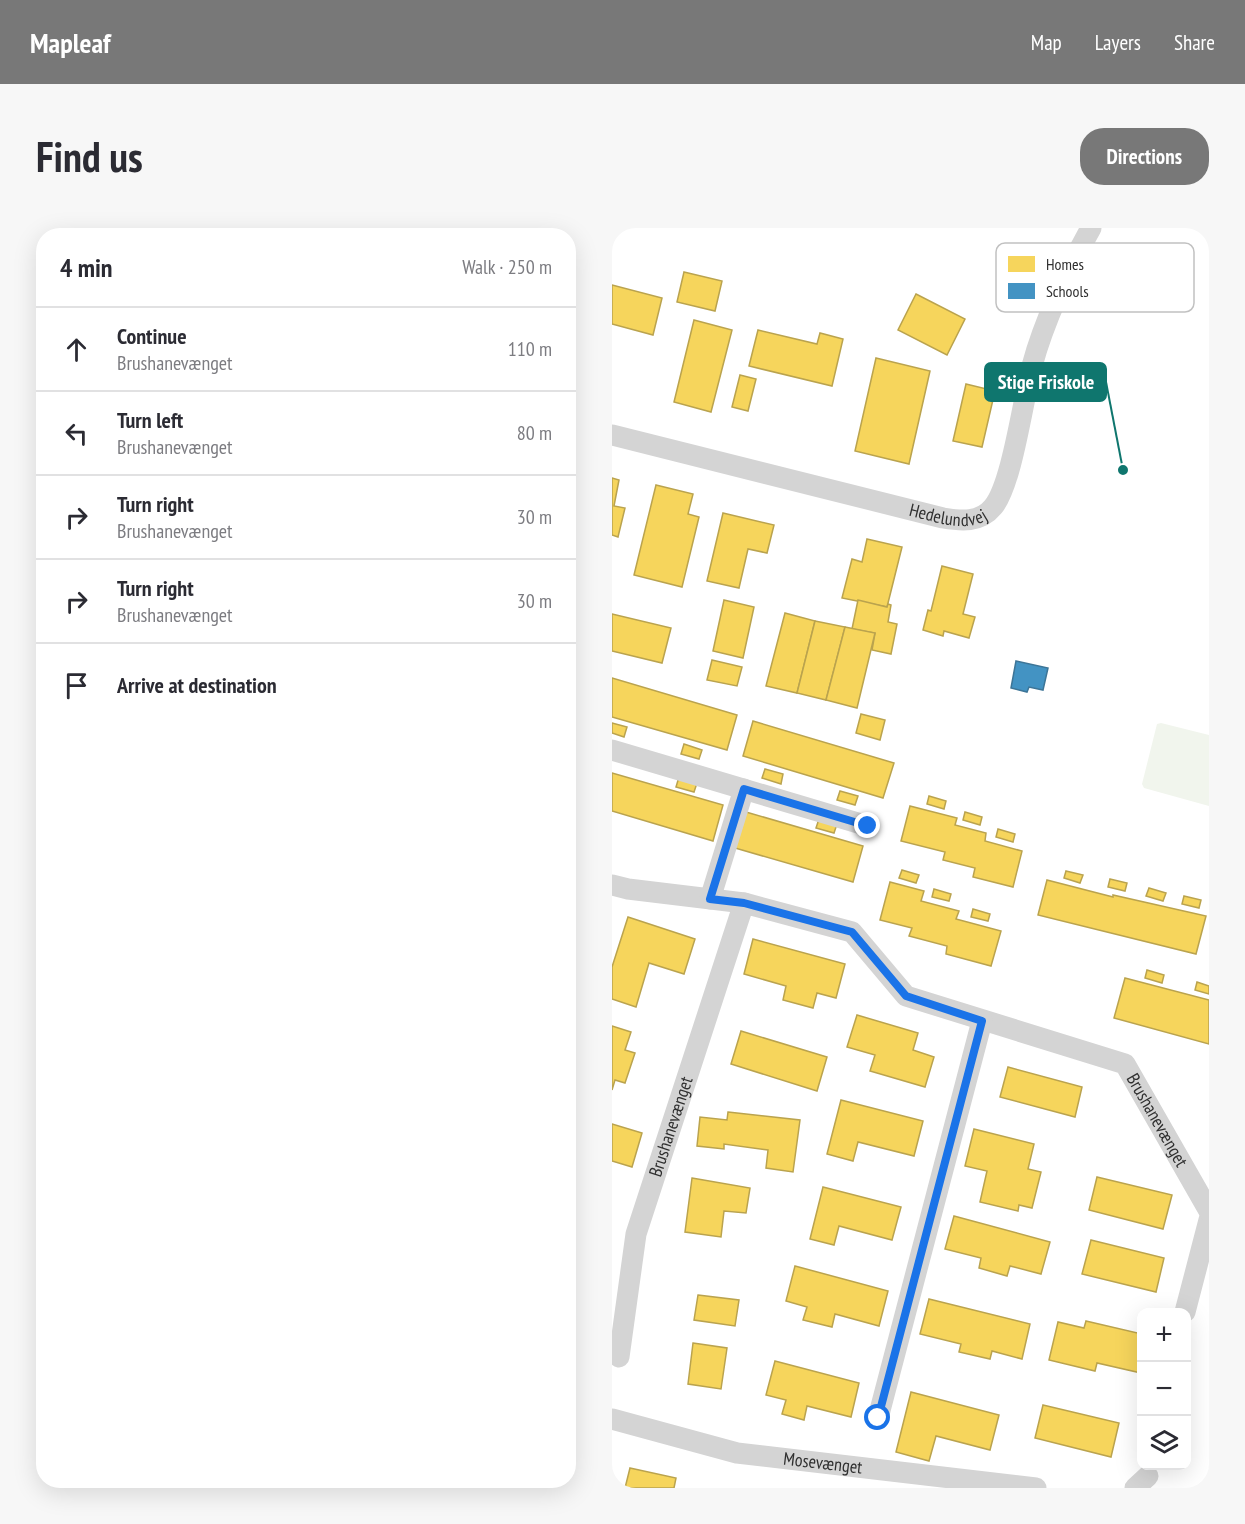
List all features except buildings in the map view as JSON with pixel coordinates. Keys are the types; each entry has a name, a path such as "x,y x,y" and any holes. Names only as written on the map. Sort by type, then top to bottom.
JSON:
{"street":[{"name":"Hedelundvej","path":"1082,243 1091,228"},
{"name":"Hedelundvej","path":"612,435 943,518 961,521 979,518 993,507 1004,487 1032,364 1052,312"},
{"path":"612,750 868,826"},
{"path":"710,899 744,789"},
{"name":"Brushanevænget","path":"612,885 628,889 744,903 852,932 906,996 1125,1064 1209,1212"},
{"name":"Brushanevænget","path":"619,1357 636,1233 744,903"},
{"path":"878,1418 982,1021"},
{"path":"1186,1308 1209,1220"},
{"name":"Mosevænget","path":"612,1419 737,1453 1036,1488"}],"shaded area":[{"path":"1161,723 1209,735 1209,806 1144,788 1142,784 1157,724"}],"place":[{"name":"Stige Friskole","path":"1123,470"}],"route":[{"path":"868,826 744,789 710,899 744,903 852,932 906,996 982,1021 878,1418"}]}
